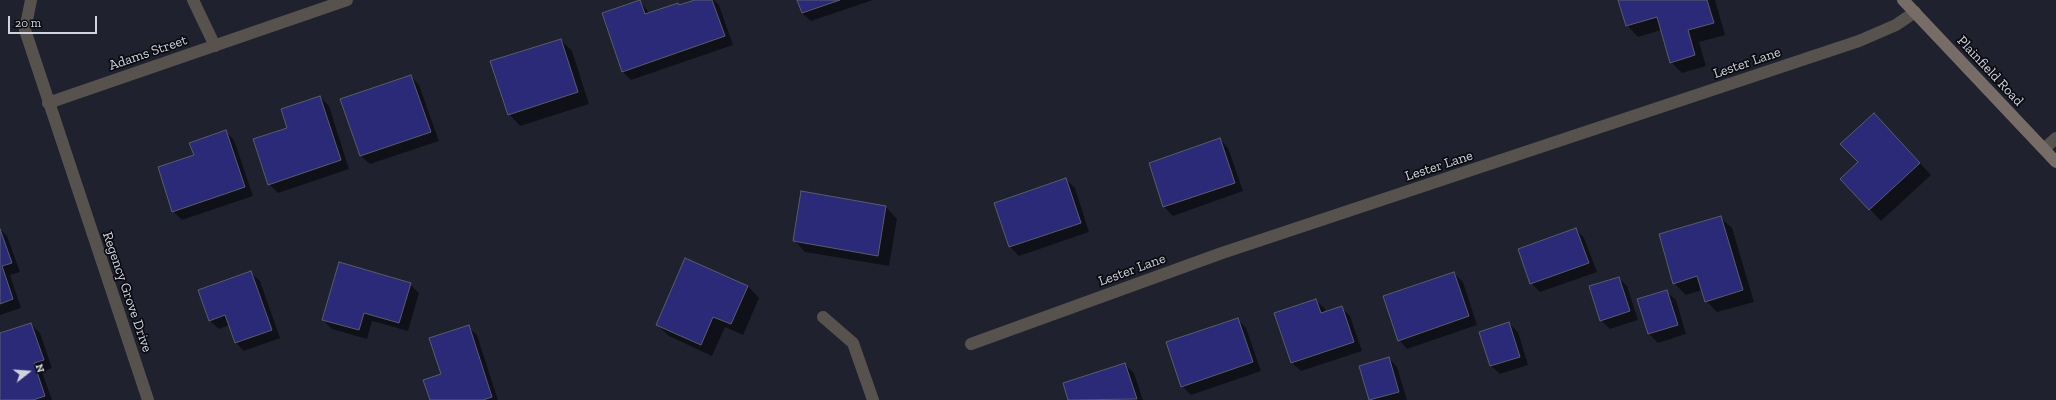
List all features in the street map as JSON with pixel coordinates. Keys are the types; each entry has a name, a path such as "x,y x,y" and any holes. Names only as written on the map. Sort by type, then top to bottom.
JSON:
{"main road":[{"name":"Plainfield Road","path":"1903,0 2056,162"}],"street":[{"path":"31,0 25,30 48,103"},
{"path":"194,0 215,46"},
{"name":"Adams Street","path":"48,103 347,0"},
{"name":"Lester Lane","path":"971,344 1222,253 1859,41 1896,25 1915,12"},
{"name":"Regency Grove Drive","path":"48,103 148,400"},
{"path":"2044,149 2056,138"},
{"path":"823,317 853,343 874,400"}],"building":[{"path":"640,0 645,14 678,3 679,5 695,0 712,0 725,36 622,72 602,13"},
{"path":"797,0 840,0 802,13"},
{"path":"1618,0 1707,0 1714,23 1688,30 1695,55 1670,63 1657,17 1626,26"},
{"path":"561,39 578,92 508,115 490,61"},
{"path":"411,75 431,132 360,156 340,99"},
{"path":"320,96 341,160 268,185 253,139 287,128 281,109"},
{"path":"1874,113 1920,163 1869,210 1840,179 1858,162 1840,144"},
{"path":"226,130 245,187 172,212 158,167 194,155 189,143"},
{"path":"1220,138 1235,183 1163,207 1149,163"},
{"path":"1066,178 1081,223 1009,247 994,203"},
{"path":"801,191 886,206 878,256 793,241"},
{"path":"1721,216 1743,290 1705,302 1697,276 1673,284 1659,234"},
{"path":"1576,228 1589,263 1530,284 1518,249"},
{"path":"0,229 12,263 2,266 13,299 0,304"},
{"path":"685,258 748,286 731,324 713,317 701,345 656,325"},
{"path":"339,262 411,283 399,323 364,313 359,330 322,320"},
{"path":"251,271 272,330 235,343 225,315 209,321 198,290"},
{"path":"1454,272 1469,316 1398,341 1383,296"},
{"path":"1619,277 1630,311 1600,321 1589,286"},
{"path":"1667,290 1678,325 1648,334 1637,299"},
{"path":"1316,299 1321,313 1342,306 1354,342 1291,363 1274,313"},
{"path":"1238,318 1253,362 1181,387 1166,342"},
{"path":"1509,322 1520,357 1490,366 1479,332"},
{"path":"31,323 44,360 34,363 45,396 33,400 0,400 0,333"},
{"path":"469,325 492,397 483,400 430,400 423,380 441,374 429,338"},
{"path":"1389,357 1399,392 1369,400 1359,366"},
{"path":"1125,363 1137,399 1068,400 1063,383"}]}
